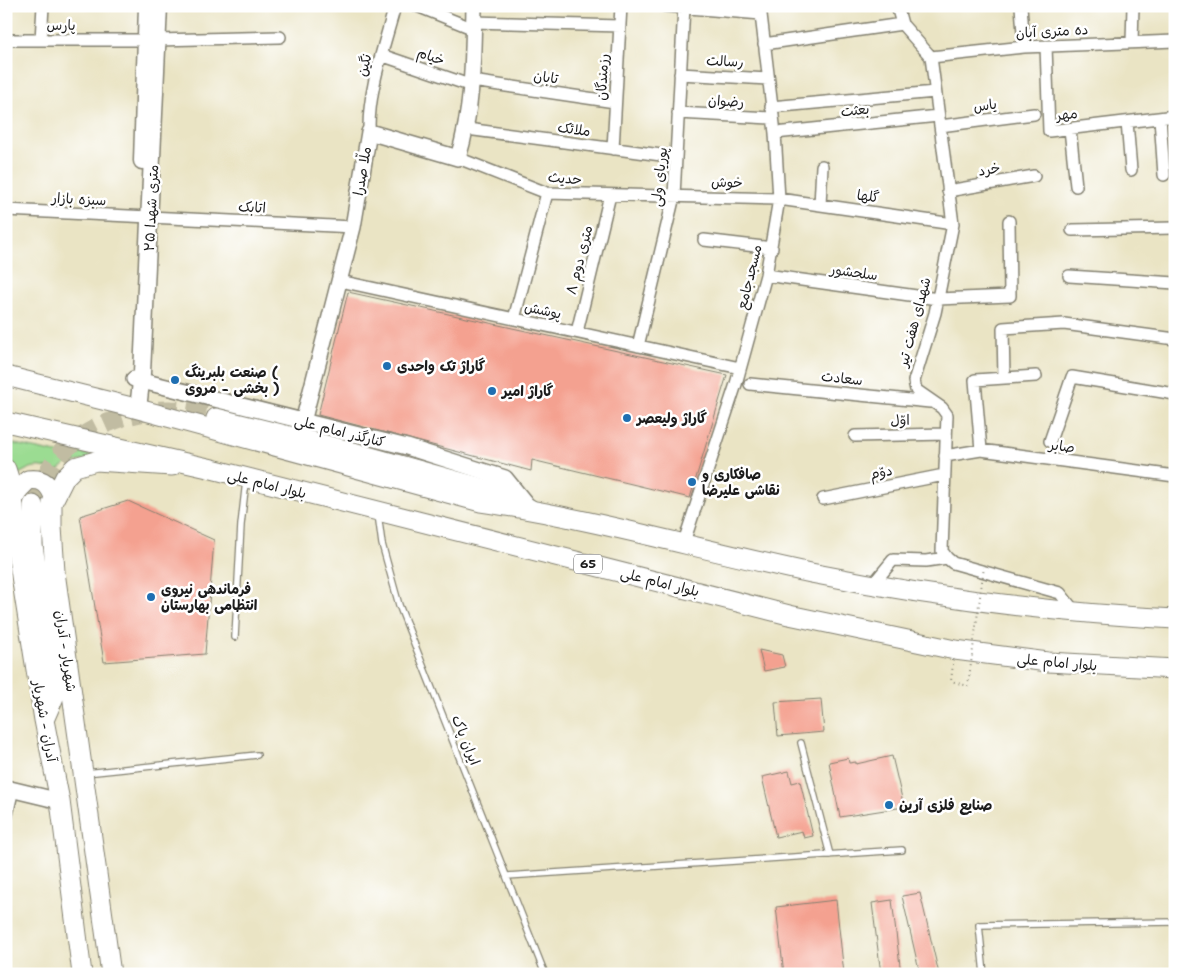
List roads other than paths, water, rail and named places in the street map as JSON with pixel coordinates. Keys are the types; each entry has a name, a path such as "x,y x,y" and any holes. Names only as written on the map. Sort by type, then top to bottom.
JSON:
{"main road":[{"name":"۲۵ متری شهدا","path":"147,6 152,40"},
{"name":"۲۵ متری شهدا","path":"134,408 138,380 146,218 152,40 159,6"},
{"path":"6,376 134,408 481,502 530,509 812,573 1014,607 1172,619"},
{"path":"216,418 342,449 504,494 530,509"},
{"name":"بلوار امام علی","path":"6,422 208,468 790,615 955,650 1057,663 1175,669"},
{"name":"شهریار - آدران","path":"111,974 55,572 52,503 65,476 75,467 96,461 208,468"},
{"name":"آدران - شهریار","path":"6,469 13,500 11,538 60,801 82,974"},
{"path":"13,500 19,489 28,480 42,480 47,483 54,497"},
{"path":"32,505 33,545 54,697 44,720"}],"street":[{"path":"41,40 43,6"},
{"name":"نگین","path":"368,132 368,117 395,6"},
{"path":"417,6 474,19 620,26"},
{"name":"رزمندگان","path":"612,149 621,6"},
{"path":"665,6 761,10"},
{"path":"897,6 902,24 931,57"},
{"path":"1021,6 1024,47"},
{"path":"1132,42 1133,6"},
{"name":"پوریای ولی","path":"638,346 674,196 684,7"},
{"name":"مسجدجامع","path":"683,545 740,368 772,248 779,199 775,133 761,10"},
{"path":"458,158 467,129 472,84 474,19"},
{"path":"764,44 902,24"},
{"name":"پارس","path":"6,40 152,40 280,37"},
{"name":"ده متری آبان","path":"931,57 1024,47 1175,40"},
{"name":"مهر","path":"1046,46 1049,131 1175,116"},
{"name":"خیام","path":"382,55 472,84"},
{"name":"شهدای هفت تیر","path":"931,57 953,224 938,299 914,382 916,390 942,408 946,415 942,551 947,558"},
{"name":"رسالت","path":"680,74 768,79"},
{"name":"تابان","path":"472,84 615,102"},
{"name":"رضوان","path":"678,113 772,113 935,92"},
{"name":"یاس","path":"939,121 1034,114"},
{"path":"1160,118 1164,175"},
{"name":"بعثت","path":"775,133 939,121"},
{"path":"1127,122 1131,170"},
{"name":"ملائک","path":"467,129 676,157"},
{"path":"1070,129 1076,186"},
{"name":"ملّا صدرا","path":"303,422 353,227 368,132 458,158"},
{"name":"حدیث","path":"458,158 547,193 674,196"},
{"path":"820,205 822,166"},
{"name":"خرد","path":"948,191 1034,176"},
{"path":"514,319 547,193"},
{"name":"۸ متری دوم","path":"577,332 610,195"},
{"name":"خوش","path":"674,196 779,199"},
{"name":"گلها","path":"779,199 953,224"},
{"name":"سبزه بازار","path":"6,210 146,218"},
{"name":"اتابک","path":"146,218 353,227"},
{"name":"سلحشور","path":"766,275 938,299 1010,296 1009,221"},
{"path":"1072,230 1175,228"},
{"path":"704,240 772,248"},
{"path":"1070,276 1175,283"},
{"name":"پوشش","path":"340,281 740,368"},
{"path":"1004,378 1003,328 1064,324 1175,339"},
{"path":"980,450 976,380 1036,376"},
{"path":"1050,441 1072,377 1175,394"},
{"name":"کنارگذر امام علی","path":"138,380 407,448 505,478 530,509"},
{"name":"سعادت","path":"750,384 932,402"},
{"name":"اوّل","path":"855,436 946,434"},
{"name":"صابر","path":"945,456 980,450 1175,476"},
{"name":"دوّم","path":"823,499 944,474"},
{"path":"874,583 893,560 926,562 947,558 953,563 1060,593 1076,613"},
{"path":"6,819 10,789 60,801"}],"lane":[{"path":"235,637 241,525 247,479"},
{"name":"ایران پاک","path":"377,510 382,544 399,605 545,974"},
{"path":"801,743 830,855"},
{"path":"84,773 257,755"},
{"path":"506,876 902,850"},
{"path":"984,974 979,925 1175,922"}],"tunnel":[{"path":"33,505 45,477 62,452 85,434 99,427 127,416 157,410 182,411 216,418"}],"place":[{"name":"گاراژ تک واحدی","path":"387,366"},
{"name":"صنعت بلبرینگ ( بخشی - مروی )","path":"175,380"},
{"name":"گاراژ امیر","path":"492,391"},
{"name":"گاراژ ولیعصر","path":"627,418"},
{"name":"صافکاری و نقاشی عليرضا","path":"692,482"},
{"name":"فرماندهی نیروی انتظامی بهارستان","path":"151,597"},
{"name":"صنایع فلزی آرین","path":"889,805"}]}
